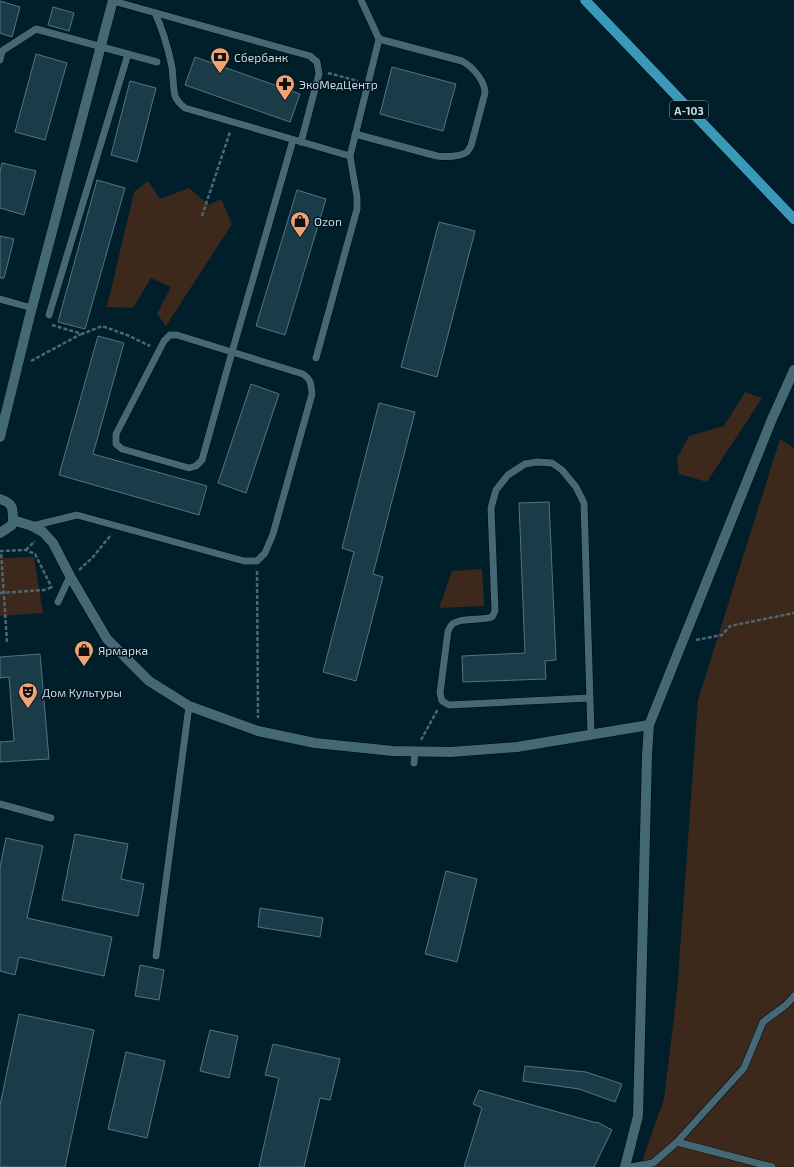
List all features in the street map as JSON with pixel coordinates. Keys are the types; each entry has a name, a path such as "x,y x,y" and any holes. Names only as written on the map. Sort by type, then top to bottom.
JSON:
{"main road":[{"name":"А-103","path":"585,0 794,219"}],"street":[{"path":"0,437 29,319 113,0"},
{"path":"625,1167 638,1116 649,724 772,419 794,370"},
{"path":"0,499 7,501 13,509 12,526 0,533"},
{"path":"13,520 32,526 43,532 53,544 107,639 149,681 189,706 258,732 315,743 393,751 451,752 517,747 649,724"}],"lane":[{"path":"32,526 77,515 244,561 257,561 265,553 273,534 312,394 311,384 308,378 303,374 232,352 177,335 170,336 164,341 159,350 116,434 116,444 122,450 189,468 196,466 202,460 232,352 319,74 317,62 310,56 113,0"},
{"path":"316,358 357,209 357,197 350,156 379,39 361,0"},
{"path":"155,12 167,45 176,96 179,104 185,108 350,156"},
{"path":"0,60 1,51 36,29 157,62"},
{"path":"355,134 437,156 449,157 462,154 467,152 471,146 485,93 485,87 482,82 470,66 462,61 379,39"},
{"path":"49,315 128,54"},
{"path":"0,299 32,308"},
{"path":"590,698 449,705 442,701 440,693 448,631 452,623 460,620 487,619 492,617 495,611 491,508 496,490 508,475 525,464 537,462 552,463 562,470 576,487 584,503 590,698 591,734"},
{"path":"58,602 70,576"},
{"path":"156,956 189,706"},
{"path":"414,763 415,751"},
{"path":"0,804 51,818"},
{"path":"631,1167 653,1164 677,1142 744,1068 763,1022 786,1005 794,996"},
{"path":"677,1142 772,1167"}],"path":[{"path":"339,76 361,81"},
{"path":"202,216 233,122"},
{"path":"29,319 82,334"},
{"path":"18,367 82,334 102,326 127,335 159,350"},
{"path":"70,576 93,557 110,536 117,533"},
{"path":"2,593 52,588 35,554 26,550 1,551 2,593 7,642"},
{"path":"257,561 258,732"},
{"path":"682,642 722,635 730,626 794,613"},
{"path":"415,751 442,701"}],"shaded area":[{"path":"148,181 160,199 189,188 209,205 221,199 232,224 166,326 157,314 171,287 151,278 133,308 107,307 134,192"},
{"path":"745,392 762,398 707,482 679,474 677,458 689,436 724,426"},
{"path":"780,439 794,448 794,1167 640,1167 664,1099 677,992 698,700"},
{"path":"34,557 43,613 0,616 0,558"},
{"path":"482,569 484,606 439,608 452,571"}],"building":[{"path":"0,1 20,7 12,37 0,33"},
{"path":"53,7 74,13 69,31 48,25"},
{"path":"36,54 67,63 45,140 15,132"},
{"path":"195,57 300,94 290,122 185,85"},
{"path":"392,67 456,84 443,131 380,114"},
{"path":"130,81 156,88 137,162 111,155"},
{"path":"2,163 36,171 24,215 0,208 0,172"},
{"path":"97,180 125,188 85,329 58,322"},
{"path":"297,190 326,199 285,335 256,326"},
{"path":"439,222 475,231 437,377 401,367"},
{"path":"0,236 14,239 4,278 0,278"},
{"path":"98,336 124,343 93,454 207,486 199,515 59,475"},
{"path":"251,384 279,394 246,493 218,483"},
{"path":"379,403 415,412 373,574 383,577 356,681 323,672 354,552 342,548"},
{"path":"549,502 556,660 545,661 546,679 463,682 462,656 525,653 519,503"},
{"name":"Дом Культуры","path":"40,654 49,759 0,762 0,742 14,741 9,677 0,678 0,657"},
{"path":"75,834 128,844 121,879 144,884 138,916 62,900"},
{"path":"6,838 43,846 27,918 112,937 104,976 19,957 15,975 0,971 0,867"},
{"path":"446,871 477,879 457,962 425,954"},
{"path":"260,908 323,918 320,937 258,927"},
{"path":"140,965 164,970 159,1000 135,996"},
{"path":"19,1014 94,1030 65,1167 0,1167 0,1105"},
{"path":"210,1030 238,1036 229,1078 200,1071"},
{"path":"273,1044 340,1059 330,1100 320,1098 304,1167 259,1167 279,1078 265,1075"},
{"path":"126,1052 165,1061 147,1138 108,1129"},
{"path":"525,1066 586,1072 622,1084 615,1102 579,1089 523,1081"},
{"path":"479,1090 597,1122 612,1130 594,1167 464,1167 482,1108 473,1104"}],"place":[{"name":"Сбербанк","path":"220,74"},
{"name":"ЭкоМедЦентр","path":"285,101"},
{"name":"Ozon","path":"300,238"},
{"name":"Ярмарка","path":"84,667"},
{"name":"Дом Культуры","path":"28,709"}]}
